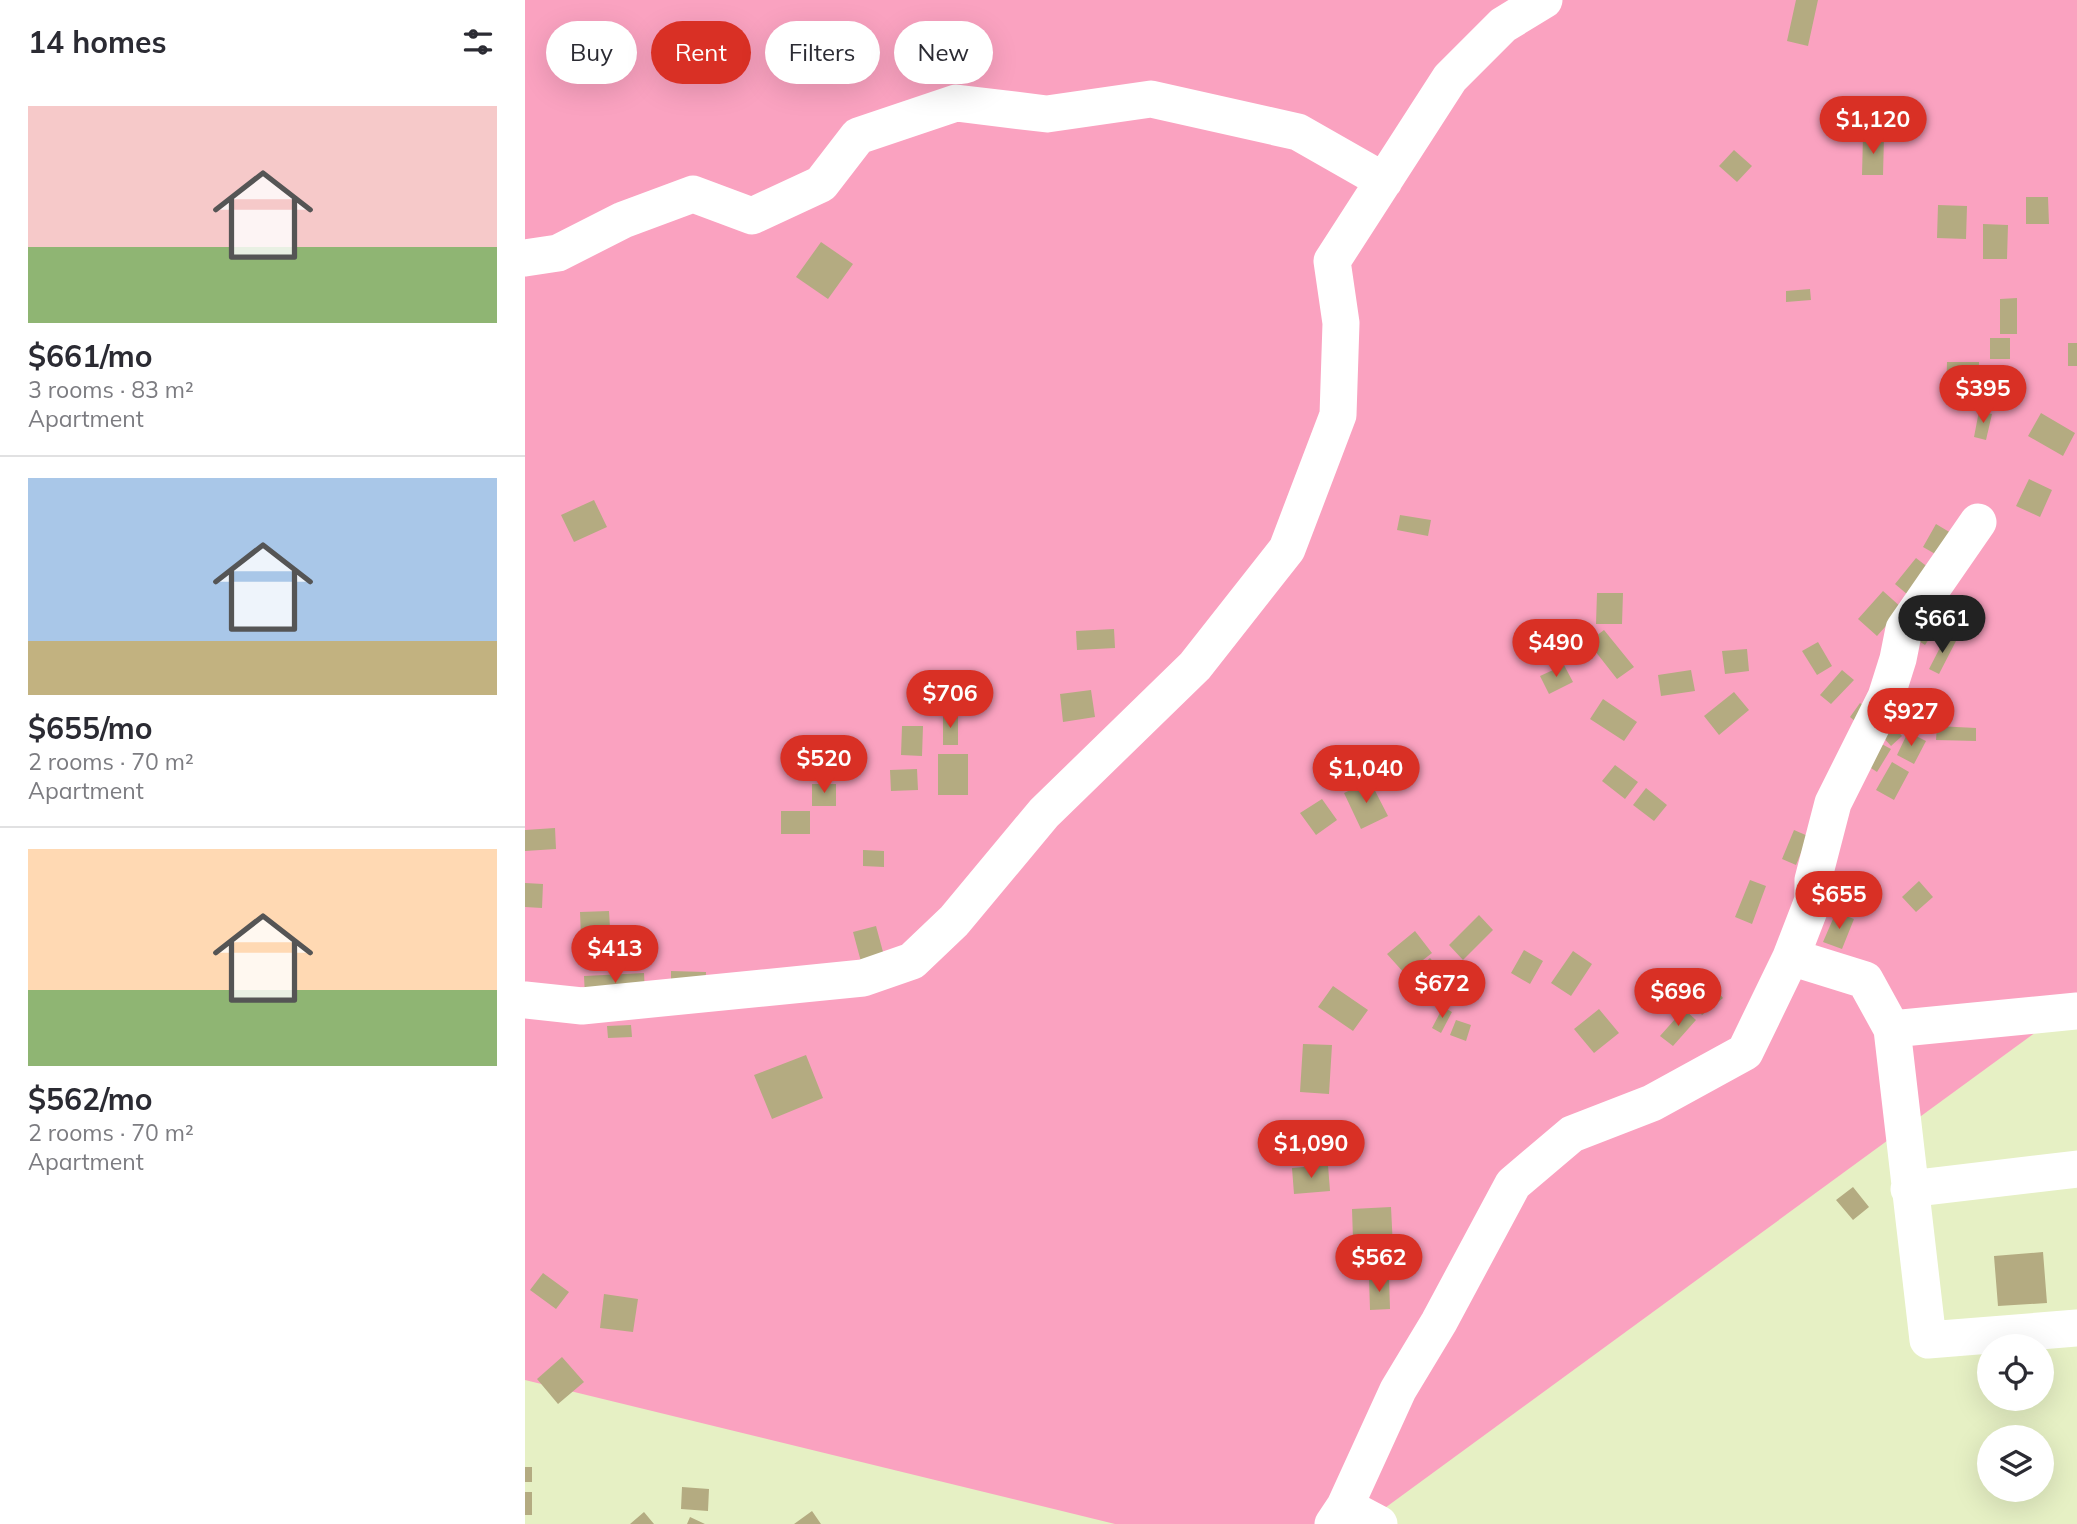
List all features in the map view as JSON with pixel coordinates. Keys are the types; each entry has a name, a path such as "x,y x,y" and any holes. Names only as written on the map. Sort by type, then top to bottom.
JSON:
{"street":[{"path":"525,1000 582,1006 863,978 912,961 954,921 1044,813 1195,666 1287,550 1338,415 1341,323 1332,261 1450,78 1503,26 1544,0"},
{"path":"525,258 558,253 623,220 693,194 752,216 821,184 858,136 956,103 1047,114 1151,99 1298,132 1384,181"},
{"path":"1379,1524 1339,1515 1398,1390 1446,1311 1513,1184 1572,1134 1652,1102 1745,1052 1791,957 1813,900 1813,880 1833,803 1886,697 1904,629 1977,522"},
{"path":"1791,957 1865,980 1892,1029 1928,1340 2077,1328"},
{"path":"1892,1029 2077,1011"},
{"path":"1909,1189 2077,1170"}],"shaded area":[{"path":"525,0 2077,0 2077,1002 1363,1524 1115,1524 525,1380"}],"building":[{"path":"1796,0 1818,0 1808,46 1787,41"},
{"path":"1863,136 1884,137 1883,175 1862,175"},
{"path":"1734,150 1752,166 1737,182 1719,166"},
{"path":"2026,197 2048,197 2049,224 2026,224"},
{"path":"1938,205 1967,206 1966,239 1937,238"},
{"path":"1983,224 2008,225 2007,259 1983,259"},
{"path":"821,242 853,264 828,299 796,277"},
{"path":"1810,289 1811,300 1786,302 1786,291"},
{"path":"2017,298 2017,334 2000,334 2000,299"},
{"path":"1990,338 2010,338 2010,359 1990,359"},
{"path":"2068,343 2077,343 2077,366 2068,366"},
{"path":"1947,362 1979,362 1978,398 1946,398"},
{"path":"1981,382 2005,383 2005,405 1981,405"},
{"path":"1979,411 1992,414 1986,440 1974,437"},
{"path":"2041,413 2075,433 2063,456 2028,436"},
{"path":"2029,479 2052,490 2040,517 2016,506"},
{"path":"594,500 607,527 574,542 561,515"},
{"path":"1400,515 1431,520 1428,536 1397,530"},
{"path":"1936,524 1951,533 1937,555 1923,547"},
{"path":"1916,558 1929,568 1908,595 1895,584"},
{"path":"1883,591 1902,608 1877,636 1858,619"},
{"path":"1597,593 1623,593 1622,624 1596,624"},
{"path":"1935,600 1949,609 1925,645 1911,636"},
{"path":"1114,629 1115,648 1077,650 1076,631"},
{"path":"1604,630 1634,667 1617,679 1588,642"},
{"path":"1946,636 1956,641 1939,674 1929,669"},
{"path":"1818,642 1832,666 1817,675 1802,651"},
{"path":"1747,649 1749,671 1725,674 1722,651"},
{"path":"1564,665 1573,682 1549,694 1540,676"},
{"path":"1691,670 1695,691 1661,696 1658,675"},
{"path":"1842,670 1854,680 1831,704 1820,695"},
{"path":"1091,690 1095,717 1063,722 1060,694"},
{"path":"1734,692 1749,710 1719,735 1704,716"},
{"path":"1603,699 1637,722 1624,741 1590,719"},
{"path":"1860,703 1873,713 1862,727 1850,717"},
{"path":"943,716 958,716 958,745 943,745"},
{"path":"1886,718 1902,736 1891,746 1875,728"},
{"path":"902,726 923,726 922,756 901,755"},
{"path":"1937,726 1976,728 1976,741 1936,740"},
{"path":"1908,732 1926,741 1914,764 1897,755"},
{"path":"1878,742 1891,749 1877,772 1865,764"},
{"path":"938,754 968,754 968,795 938,795"},
{"path":"1892,762 1909,772 1894,800 1876,790"},
{"path":"1615,765 1638,782 1625,799 1602,781"},
{"path":"917,769 918,790 891,791 890,770"},
{"path":"1370,781 1388,816 1361,829 1344,793"},
{"path":"812,784 836,784 836,806 812,806"},
{"path":"1646,788 1667,805 1654,821 1633,805"},
{"path":"1322,799 1337,820 1316,835 1300,813"},
{"path":"781,811 810,811 810,834 781,834"},
{"path":"555,828 556,849 525,851 525,830"},
{"path":"1794,830 1808,836 1796,865 1782,859"},
{"path":"863,850 884,851 884,867 863,866"},
{"path":"1750,880 1766,886 1752,924 1735,917"},
{"path":"1919,881 1933,897 1916,912 1902,897"},
{"path":"525,883 543,884 542,908 525,907"},
{"path":"609,911 612,961 582,963 580,912"},
{"path":"1836,912 1854,919 1842,949 1823,942"},
{"path":"1479,915 1493,930 1463,960 1449,945"},
{"path":"876,926 886,963 863,969 853,932"},
{"path":"1415,931 1432,953 1405,974 1387,954"},
{"path":"1524,950 1543,961 1530,984 1511,973"},
{"path":"1573,951 1592,964 1571,996 1551,983"},
{"path":"1430,958 1449,979 1424,1000 1406,979"},
{"path":"671,971 706,972 705,993 671,992"},
{"path":"644,973 645,994 585,997 584,976"},
{"path":"1711,984 1723,998 1702,1015 1690,1000"},
{"path":"1333,986 1368,1010 1353,1031 1318,1007"},
{"path":"1443,1007 1452,1012 1441,1033 1432,1028"},
{"path":"1599,1009 1619,1033 1594,1053 1574,1029"},
{"path":"1684,1009 1696,1020 1673,1046 1660,1036"},
{"path":"1456,1020 1471,1025 1466,1041 1450,1035"},
{"path":"631,1025 632,1037 608,1038 607,1026"},
{"path":"1303,1044 1332,1045 1329,1094 1300,1092"},
{"path":"806,1055 823,1098 772,1119 754,1075"},
{"path":"1328,1165 1330,1191 1294,1194 1292,1168"},
{"path":"1853,1187 1869,1207 1853,1220 1836,1200"},
{"path":"1391,1207 1394,1268 1354,1270 1352,1209"},
{"path":"2043,1252 2047,1303 1998,1306 1994,1256"},
{"path":"543,1273 569,1292 556,1309 530,1290"},
{"path":"1389,1277 1390,1309 1370,1310 1369,1278"},
{"path":"604,1294 638,1299 633,1332 600,1328"},
{"path":"562,1357 584,1382 558,1404 537,1379"},
{"path":"525,1467 532,1467 532,1482 525,1482"},
{"path":"682,1487 709,1489 708,1511 681,1509"},
{"path":"525,1492 532,1492 532,1515 525,1515"},
{"path":"812,1511 821,1524 794,1524"},
{"path":"644,1512 654,1524 630,1524"},
{"path":"690,1517 705,1524 687,1524"}]}
